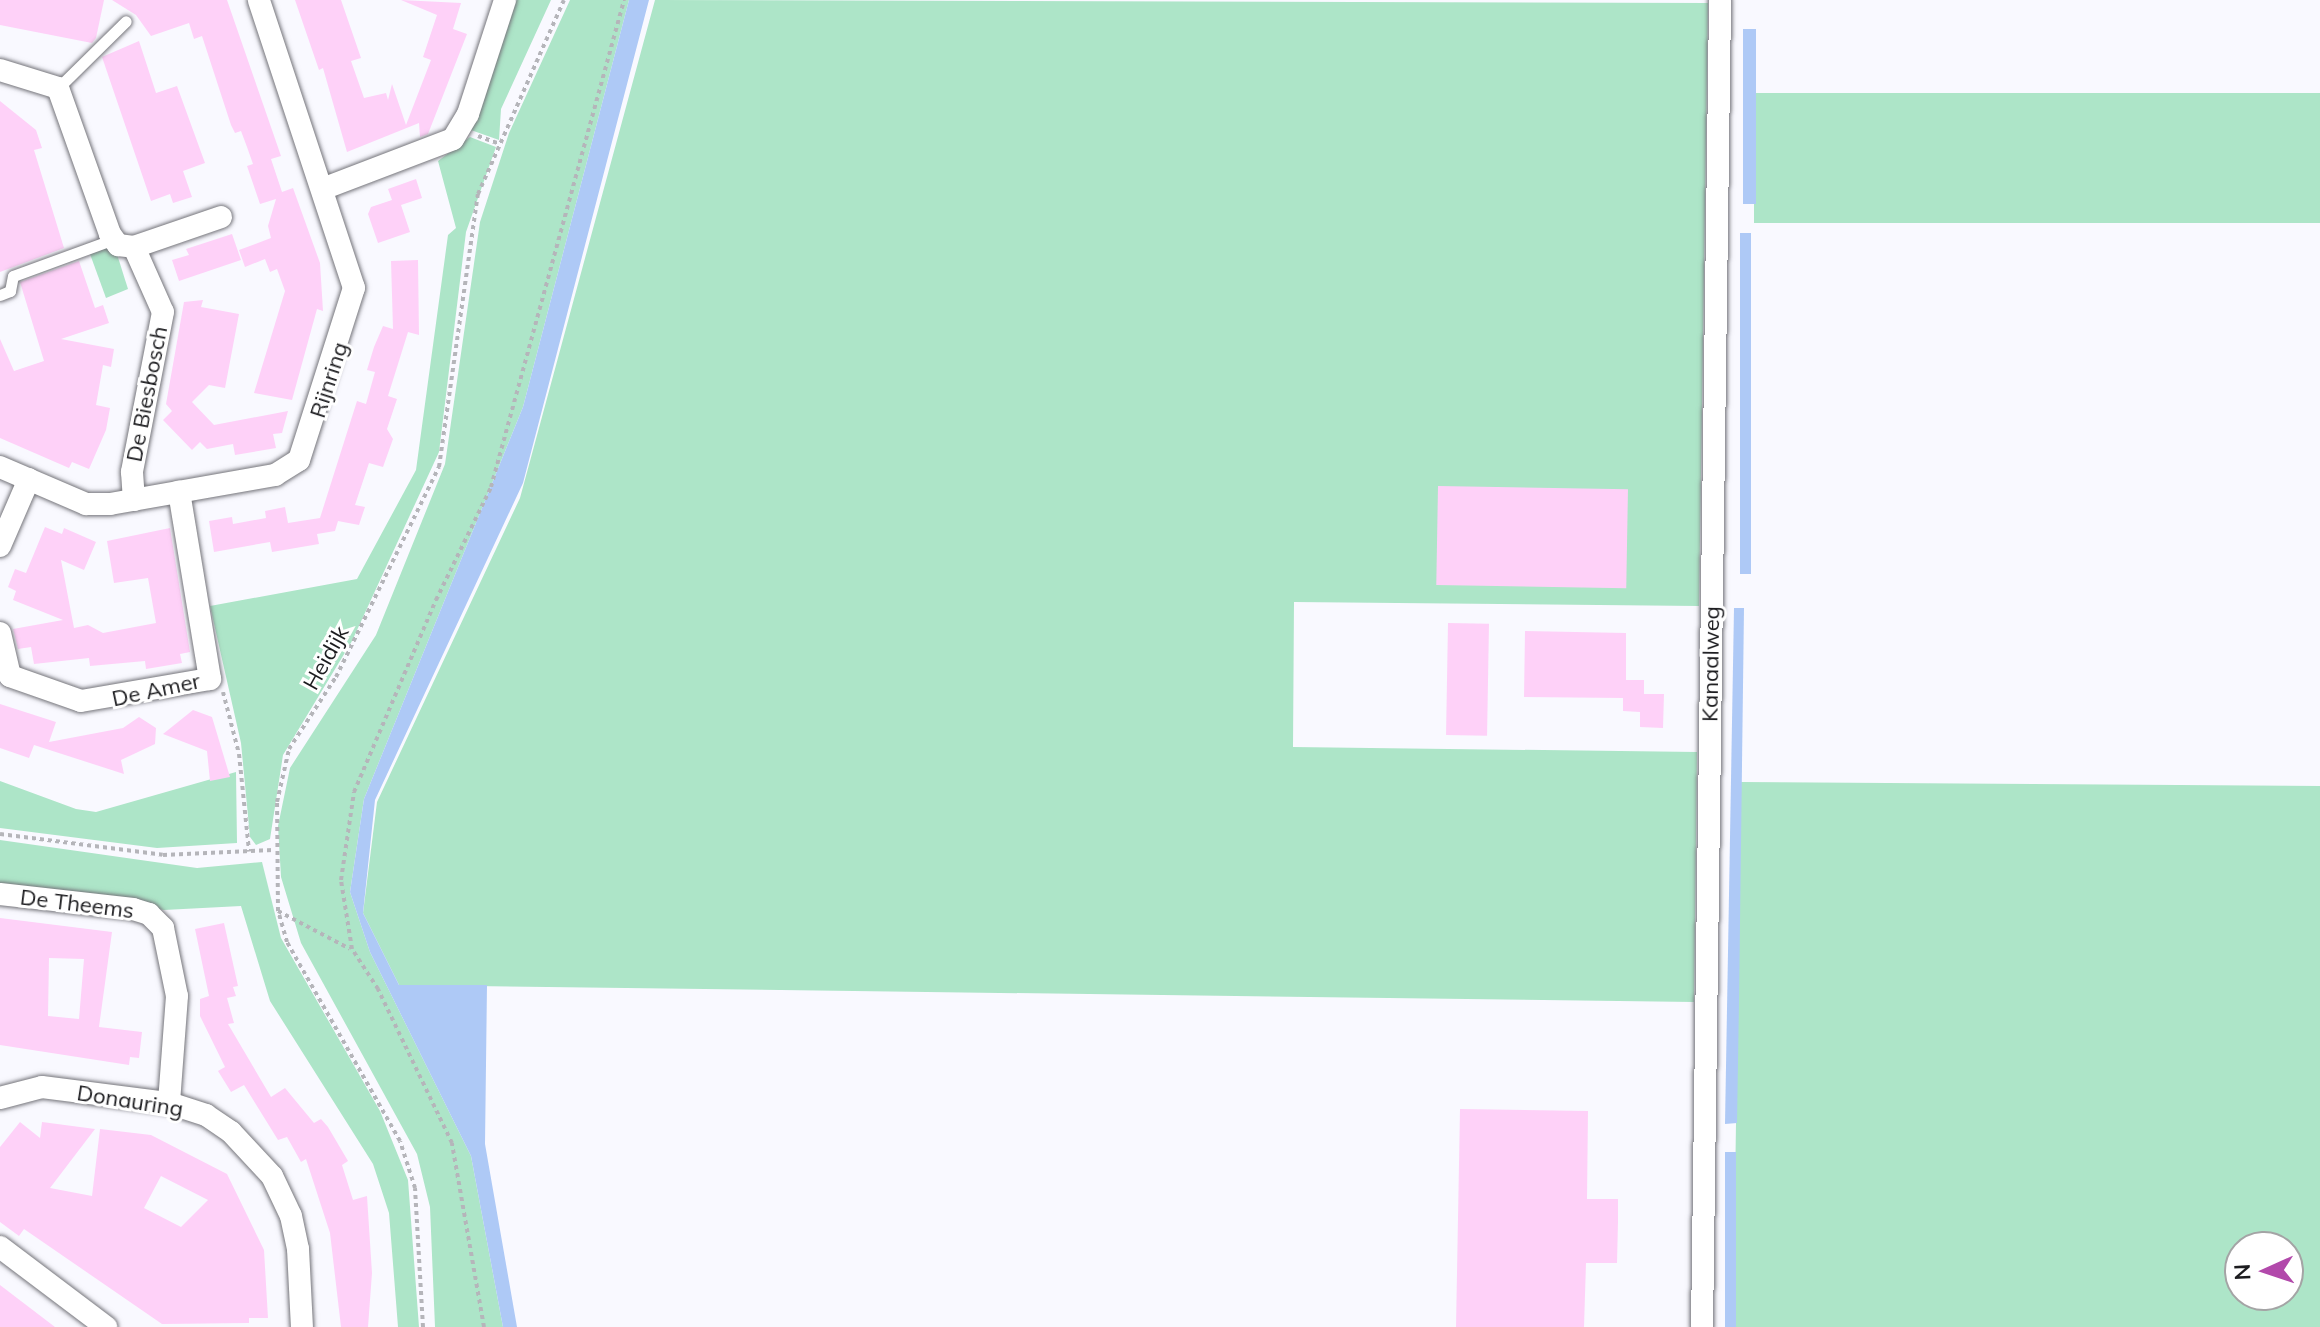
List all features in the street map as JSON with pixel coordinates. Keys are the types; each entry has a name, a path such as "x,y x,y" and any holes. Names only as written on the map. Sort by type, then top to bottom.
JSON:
{"street":[{"name":"Rijnring","path":"0,467 86,504 134,500 275,475 299,460 309,441 354,288 325,188 259,0"},
{"path":"325,188 453,139 468,114 505,0"},
{"name":"Kanaalweg","path":"1702,1327 1720,0"},
{"path":"0,70 58,88"},
{"name":"De Biesbosch","path":"58,88 124,243 163,312 132,472 134,500"},
{"path":"124,243 221,217"},
{"path":"0,546 29,479"},
{"name":"De Amer","path":"0,633 10,676 81,701 210,679 179,492"},
{"name":"De Theems","path":"0,894 133,909 149,914 163,928 177,996 169,1103"},
{"name":"Donauring","path":"0,1098 42,1087 169,1103 206,1115 231,1132 272,1176 291,1216 298,1249 302,1327"},
{"path":"0,1247 106,1327"}],"lane":[{"path":"58,88 126,21"},
{"path":"0,295 10,291 13,276 124,243"}],"path":[{"name":"Heidijk","path":"423,1327 415,1188 400,1141 287,942 278,911 274,850 277,802 289,749 336,677 439,467 478,194 564,0"},
{"path":"484,1327 452,1143 378,989 352,949 341,880 354,792 436,600 491,487 624,0"},
{"path":"210,679 222,691 239,754 249,851"},
{"path":"0,834 163,855 274,850"},
{"path":"278,911 352,949"}],"green space":[{"path":"513,0 551,0 501,109 499,140 468,129"},
{"path":"570,0 629,0 523,407 364,799 350,892 370,952 471,1156 503,1327 435,1327 430,1207 417,1154 301,943 281,877 278,826 290,768 376,635 445,464 480,222 509,133"},
{"path":"655,0 1708,3 1699,606 1294,602 1293,747 1697,752 1694,1002 399,985 363,913 377,802 520,498"},
{"path":"1754,93 2320,93 2320,223 1754,223"},
{"path":"470,137 496,147 466,232 439,452 352,641 283,755 270,839 256,845 250,837 241,743 210,606 357,579 416,470 448,235 456,228 438,161"},
{"path":"108,247 116,251 128,289 106,298 90,254"},
{"path":"236,772 237,843 157,848 0,828 0,781 76,809 96,812"},
{"path":"1741,782 2320,786 2320,1327 1733,1327"},
{"path":"0,840 197,868 262,862 281,938 380,1111 408,1180 419,1327 398,1327 389,1213 373,1164 270,1001 241,906 164,910 0,888"}],"water":[{"path":"629,0 649,0 523,483 375,800 363,913 399,985 487,985 485,1144 517,1327 503,1327 471,1156 370,952 350,892 364,799 523,407"},
{"path":"1743,29 1756,29 1756,204 1743,204"},
{"path":"1740,233 1751,233 1751,574 1740,574"},
{"path":"1734,608 1744,608 1737,1123 1725,1124"},
{"path":"1725,1152 1736,1152 1736,1327 1725,1327"}],"building":[{"path":"0,0 104,0 96,38 92,43 0,25"},
{"path":"112,0 227,0 281,156 271,159 282,192 293,188 320,263 323,311 317,309 292,400 254,393 285,291 277,269 270,272 265,259 245,267 239,250 271,238 268,226 276,199 260,204 247,166 253,164 241,131 235,133 231,125 202,36 194,39 189,23 151,36 136,15"},
{"path":"295,0 341,0 361,58 351,61 364,98 386,93 388,100 392,84 406,125 431,60 423,57 437,15 401,0 461,3 453,29 467,34 428,134 420,137 419,123 347,152 323,68 319,70"},
{"path":"139,41 156,93 177,86 205,163 183,171 192,197 173,203 170,194 151,201 102,57"},
{"path":"0,101 36,130 42,148 34,150 64,248 0,272"},
{"path":"416,179 422,198 401,205 410,232 378,243 368,214 371,207 392,200 388,189"},
{"path":"232,234 241,260 179,281 172,260 189,255 186,249"},
{"path":"418,260 419,335 408,332 388,396 397,399 387,429 393,439 383,467 369,463 355,505 365,507 359,525 338,521 335,531 317,534 319,544 272,552 270,542 214,552 209,521 232,517 233,524 266,518 265,511 285,507 288,523 320,518 357,401 366,404 375,372 367,370 374,347 383,326 393,329 391,261"},
{"path":"79,261 95,308 103,305 109,323 61,339 114,349 111,367 103,365 96,405 110,408 106,430 89,469 72,462 69,468 0,438 0,339 14,371 44,361 20,282"},
{"path":"203,300 201,307 239,314 225,388 209,385 192,402 214,425 288,411 282,433 273,434 276,448 235,455 233,444 207,449 200,442 192,450 163,420 172,411 166,404 184,302"},
{"path":"1438,486 1628,489 1626,588 1436,585"},
{"path":"45,527 62,534 64,528 96,542 84,570 61,560 74,628 88,625 103,633 156,623 148,578 114,583 107,541 170,528 190,652 180,654 182,663 146,669 145,661 90,666 89,658 34,664 31,647 18,649 13,629 63,620 13,600 16,591 8,587 15,569 26,573"},
{"path":"1448,623 1489,624 1487,736 1446,735"},
{"path":"1525,631 1626,633 1626,680 1644,680 1644,694 1664,694 1663,728 1640,727 1640,712 1623,711 1623,698 1524,697"},
{"path":"0,704 56,722 49,742 123,728 139,717 156,728 155,744 121,760 124,774 34,745 29,758 0,748"},
{"path":"193,710 212,717 230,777 210,781 207,751 163,734"},
{"path":"0,918 112,932 99,1027 142,1032 139,1058 130,1057 129,1065 0,1045","holes":["49,958 84,959 79,1019 48,1016"]},
{"path":"224,923 238,986 233,987 236,996 227,998 234,1023 228,1024 271,1097 285,1088 314,1123 321,1119 328,1127 348,1161 342,1165 353,1200 367,1196 372,1273 368,1327 341,1327 330,1233 306,1159 301,1162 287,1137 278,1140 244,1085 231,1092 218,1071 225,1067 200,1016 200,999 209,996 195,929"},
{"path":"1460,1109 1588,1111 1587,1199 1618,1199 1618,1222 1617,1263 1586,1263 1584,1327 1456,1327"},
{"path":"20,1122 40,1138 42,1122 95,1129 50,1188 92,1196 100,1129 151,1135 227,1174 264,1250 268,1318 249,1318 249,1323 162,1324 24,1229 19,1236 0,1222 0,1147","holes":["161,1176 208,1200 181,1227 144,1208"]},
{"path":"0,1285 17,1298 55,1327 0,1327"}]}
